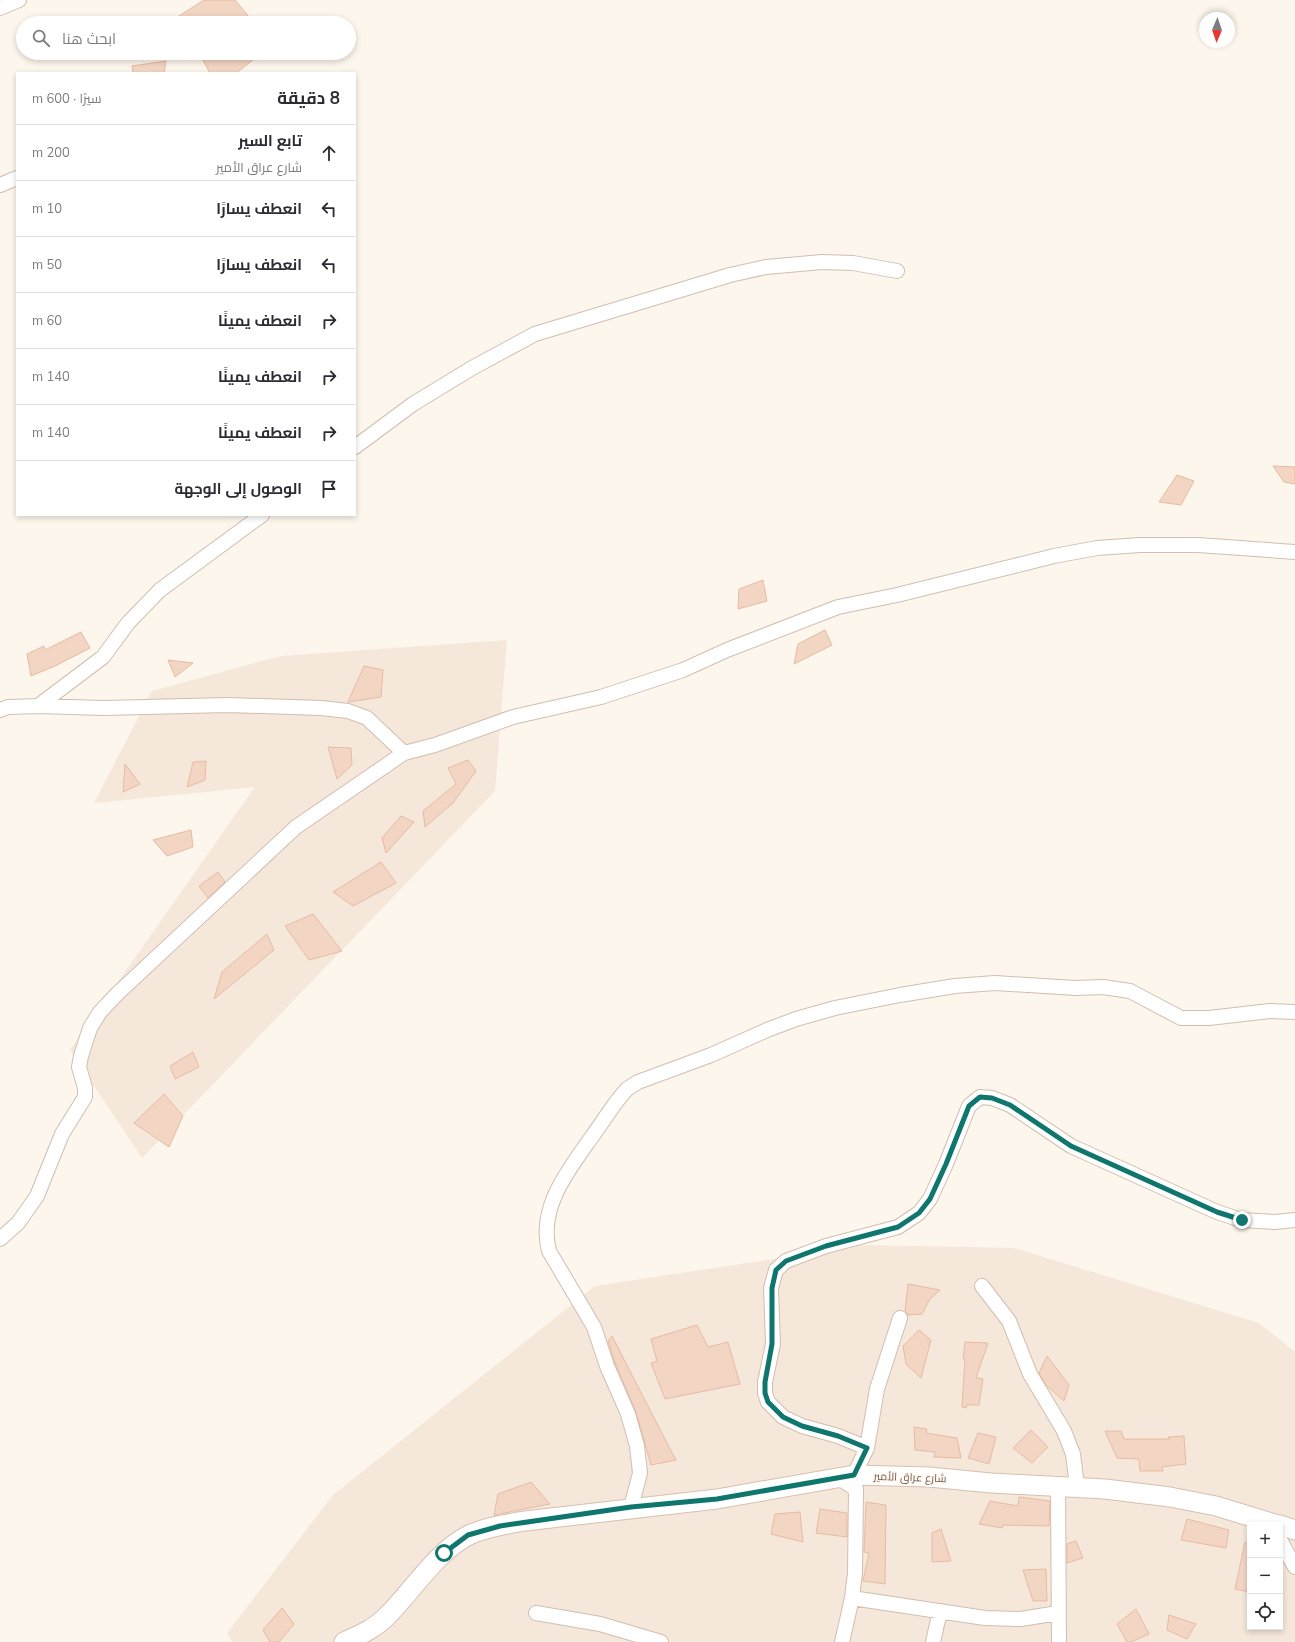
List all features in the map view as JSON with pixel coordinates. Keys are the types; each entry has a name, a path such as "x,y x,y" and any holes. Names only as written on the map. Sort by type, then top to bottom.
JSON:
{"main road":[{"name":"شارع عراق الأمير","path":"344,1642 369,1630 388,1616 444,1553 468,1535 525,1521 631,1507 717,1499 847,1477 929,1477 991,1483 1077,1486 1170,1497 1216,1506 1266,1522"},
{"name":"شارع عراق الأمير","path":"1283,1527 1295,1530"}],"street":[{"path":"0,8 19,0"},
{"path":"0,185 16,178"},
{"path":"356,446 413,404 472,368 535,334 730,275 766,267 822,262 853,263 897,271"},
{"path":"38,706 103,657 128,623 160,590 261,516"},
{"path":"0,1239 18,1223 38,1196 62,1134 85,1097 85,1088 79,1067 90,1028 100,1012 117,994 296,827 404,753 435,745 513,717 601,697 683,670 727,650 838,607 897,595 1054,556 1097,548 1140,545 1198,545 1295,552"},
{"path":"0,710 8,707 38,706 104,708 228,705 322,708 348,711 367,718 404,753"},
{"path":"631,1507 640,1473 637,1446 628,1414 607,1366 594,1327 549,1251 546,1238 546,1225 552,1202 563,1177 627,1089 638,1082 711,1055 796,1019 835,1008 974,984 1076,988 1103,987 1122,989 1130,991 1182,1018 1208,1018 1270,1011 1295,1012"},
{"path":"867,1448 838,1436 796,1423 783,1417 768,1402 765,1393 765,1382 772,1344 772,1288 776,1270 786,1261 826,1246 898,1227 919,1213 930,1199 946,1164 969,1106 980,1097 992,1098 1010,1105 1071,1146 1217,1212 1242,1220 1274,1222 1295,1220"},
{"path":"982,1286 1009,1321 1030,1374 1064,1431 1073,1454 1077,1486"},
{"path":"842,1642 852,1598 856,1545 856,1489 847,1477 867,1448 877,1389 900,1318"},
{"path":"1058,1486 1059,1642"},
{"path":"1283,1545 1295,1567"},
{"path":"852,1598 940,1611 963,1616 1005,1620 1058,1613"},
{"path":"933,1642 940,1611"},
{"path":"536,1613 600,1624 661,1642"}],"shaded area":[{"path":"507,640 495,791 142,1158 70,1050 255,787 94,803 152,691 281,656"},
{"path":"866,1245 1014,1248 1259,1323 1295,1352 1295,1642 232,1642 227,1633 333,1495 595,1286"}],"building":[{"path":"204,0 235,0 248,16 179,16"},
{"path":"203,60 253,60 237,72 209,72"},
{"path":"166,61 164,72 133,72 132,66"},
{"path":"1273,466 1295,467 1295,484 1284,482"},
{"path":"1177,475 1194,481 1181,505 1159,502"},
{"path":"763,580 767,601 738,609 739,589"},
{"path":"825,630 832,645 794,664 798,644"},
{"path":"81,632 90,648 55,666 31,676 27,654 44,646 45,650"},
{"path":"168,660 193,663 175,677"},
{"path":"364,666 383,670 381,697 348,702"},
{"path":"328,747 351,748 352,765 337,779"},
{"path":"468,760 476,771 453,803 425,827 423,811 456,784 448,768"},
{"path":"206,761 205,780 187,787 193,762"},
{"path":"125,764 140,784 123,792"},
{"path":"401,816 414,822 386,853 382,838"},
{"path":"191,830 193,847 167,856 153,840"},
{"path":"381,862 396,883 353,906 333,892"},
{"path":"218,872 225,882 208,898 199,886"},
{"path":"313,914 342,951 309,960 285,926"},
{"path":"267,934 274,950 214,999 222,972"},
{"path":"193,1052 199,1067 175,1079 170,1066"},
{"path":"164,1094 183,1116 169,1147 134,1123"},
{"path":"908,1284 940,1290 930,1299 922,1314 908,1315 905,1311"},
{"path":"697,1325 708,1347 728,1342 740,1384 665,1399 651,1363 657,1361 651,1339"},
{"path":"919,1330 931,1340 921,1378 906,1364 903,1346"},
{"path":"612,1336 676,1460 651,1465 636,1412 615,1363 608,1341"},
{"path":"965,1342 988,1343 976,1378 983,1379 979,1405 967,1405 966,1408 962,1407 965,1359 963,1359"},
{"path":"1047,1356 1069,1385 1064,1401 1046,1385 1039,1373"},
{"path":"914,1427 927,1429 926,1433 957,1438 961,1458 934,1457 935,1452 915,1450"},
{"path":"1031,1430 1048,1447 1032,1463 1013,1448"},
{"path":"1105,1431 1121,1431 1124,1439 1169,1439 1168,1437 1184,1436 1186,1464 1162,1467 1163,1471 1140,1471 1139,1459 1117,1458"},
{"path":"978,1433 996,1437 989,1464 968,1458"},
{"path":"531,1482 550,1504 494,1515 498,1494"},
{"path":"1019,1497 1050,1501 1049,1526 1003,1525 1002,1528 979,1524 990,1501 1018,1506"},
{"path":"866,1502 886,1505 885,1584 863,1581 869,1553 864,1552"},
{"path":"820,1509 847,1513 847,1537 816,1533"},
{"path":"800,1512 803,1542 771,1534 775,1514"},
{"path":"1187,1519 1229,1530 1226,1548 1181,1540"},
{"path":"941,1529 951,1561 932,1562 932,1533"},
{"path":"1076,1541 1083,1558 1067,1563 1067,1544"},
{"path":"1245,1542 1247,1542 1247,1591 1235,1589"},
{"path":"1046,1569 1047,1601 1033,1601 1023,1570"},
{"path":"282,1608 294,1624 279,1642 270,1642 263,1630"},
{"path":"1136,1609 1149,1634 1131,1642 1127,1642 1117,1624"},
{"path":"1169,1615 1196,1624 1187,1639 1167,1630"}],"route":[{"path":"444,1553 468,1535 525,1521 631,1507 717,1499 854,1475 867,1448 838,1436 802,1426 783,1417 768,1402 765,1393 765,1382 772,1344 772,1288 776,1270 786,1261 826,1246 898,1227 919,1213 930,1199 958,1136 969,1106 980,1097 992,1098 1010,1105 1071,1146 1217,1212 1242,1220"}]}
